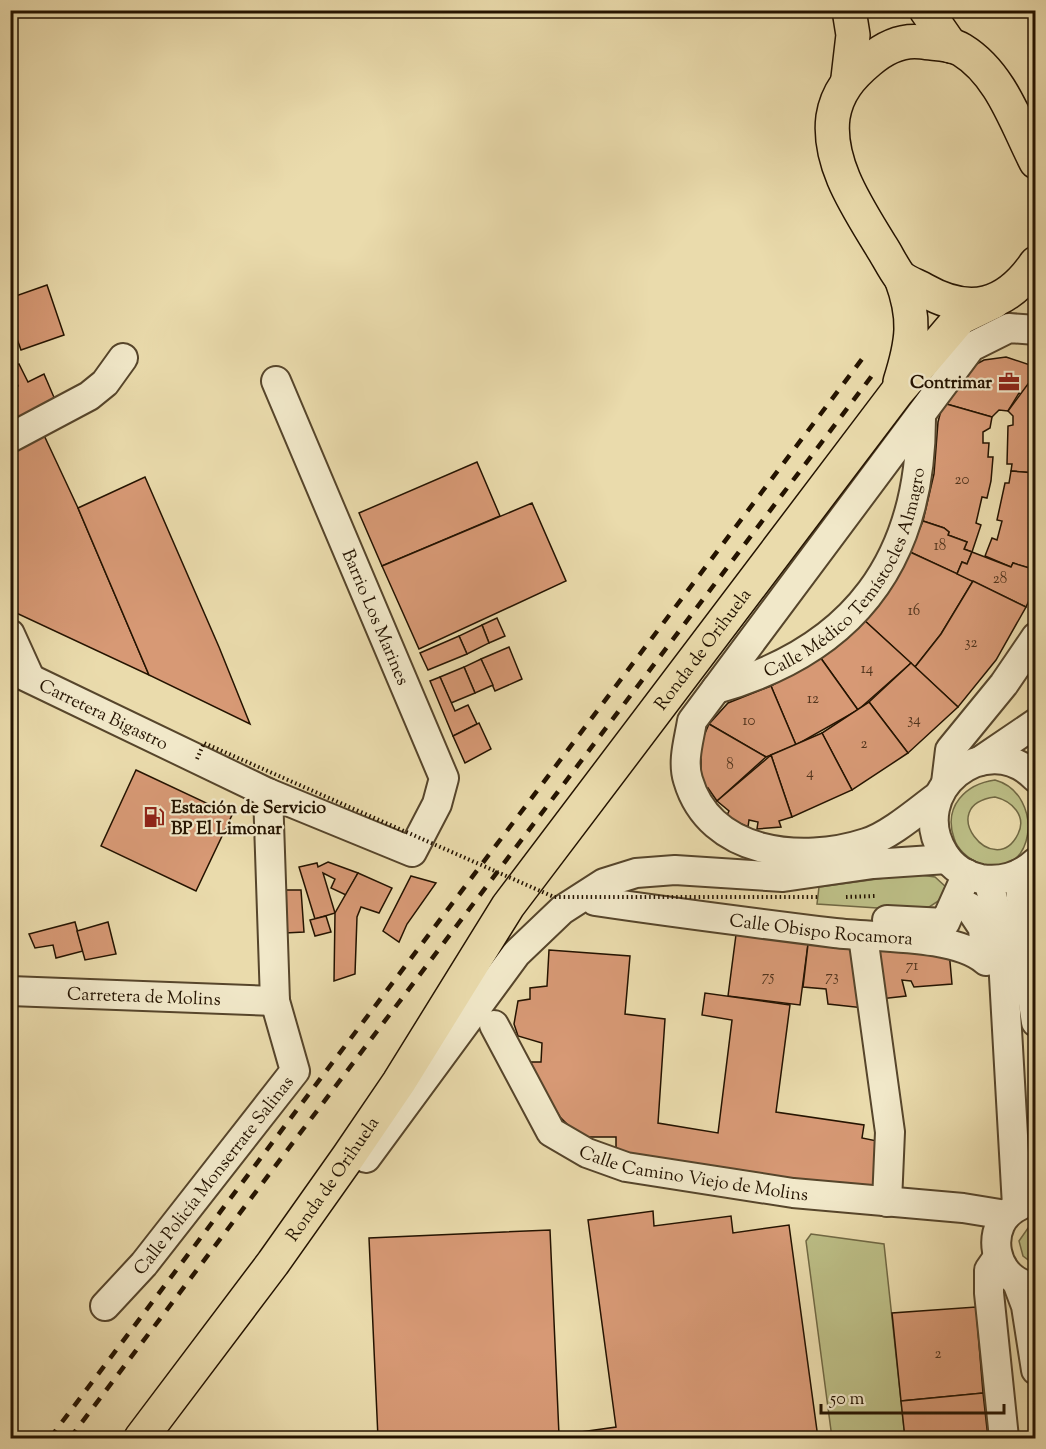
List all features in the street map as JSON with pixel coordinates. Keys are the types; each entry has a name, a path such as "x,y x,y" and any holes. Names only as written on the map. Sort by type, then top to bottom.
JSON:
{"main road":[{"path":"848,78 852,34 849,10"},
{"path":"926,10 951,45"},
{"path":"848,78 884,49 899,43 916,41 951,45 962,50 987,71 1001,91 1035,162"},
{"name":"Ronda de Orihuela","path":"848,78 833,116 833,141 848,188 901,278 911,303 910,350 897,392"},
{"name":"Ronda de Orihuela","path":"141,1438 273,1263 348,1156 399,1082 508,906 897,392 960,318 1012,296 1035,262"},
{"path":"901,278 939,298 956,304 1012,296"},
{"name":"Ronda de Orihuela","path":"159,1438 366,1158 429,1058 508,906"}],"street":[{"path":"1001,91 1013,103 1035,114"},
{"name":"Calle Médico Temístocles Almagro","path":"1035,330 1009,328 971,347 692,721 686,753 688,780 699,802 716,825 727,835 749,846 776,851 807,851 867,843 942,789 961,769 980,761 1035,723"},
{"path":"10,438 89,396 105,382 123,358"},
{"name":"Barrio Los Marines","path":"276,381 444,778 437,804 412,852"},
{"name":"Calle Médico Temístocles Almagro","path":"716,689 756,678 794,660 828,636 858,608 883,574 902,537 912,507 921,457 921,415"},
{"path":"10,634 20,673"},
{"path":"1004,1438 989,1293 989,1270 997,1252 999,1226 1020,1207 999,922 967,871 938,845 933,829 933,812 942,789 950,750 1004,684 1035,638"},
{"name":"Carretera Bigastro","path":"20,673 268,793 412,852"},
{"path":"980,761 1007,762 1020,766 1035,778"},
{"path":"268,793 275,1001"},
{"path":"366,1158 516,954 562,910 604,883 636,873 675,870 783,877 873,864 967,871 1004,879 1027,868 1026,958 1035,1022"},
{"name":"Calle Obispo Rocamora","path":"717,905 864,920 945,923 967,871"},
{"name":"Calle Obispo Rocamora","path":"595,901 955,947 976,952 986,961 983,927 969,907"},
{"path":"863,936 890,1132 887,1202"},
{"name":"Carretera de Molins","path":"10,991 275,1001"},
{"name":"Calle Policía Monserrate Salinas","path":"105,1306 144,1264 295,1071 275,1001"},
{"name":"Calle Camino Viejo de Molins","path":"494,1025 551,1132 587,1153 627,1167 793,1193 963,1208 1020,1207"},
{"path":"963,1208 997,1252 1002,1267 1026,1285 1026,1306 1035,1370"}],"path":[{"path":"197,759 204,743 554,897 819,897"}],"green space":[{"path":"995,780 1011,788 1022,802 1027,818 1028,835 1023,850 1013,861 998,866 979,863 967,856 955,842 951,826 954,807 960,798 984,782","holes":["995,797 1016,810 1021,821 1018,834 1008,847 996,850 984,845 974,836 969,825 969,813 977,803"]},
{"path":"914,874 935,877 947,888 943,898 923,911 817,904 819,887"},
{"path":"1035,1224 1035,1265 1023,1256 1019,1241 1028,1228"},
{"path":"811,1234 884,1244 905,1438 832,1438 806,1241"}],"building":[{"path":"47,285 64,335 21,350 10,319 10,298"},
{"path":"1006,357 1036,367 1036,373 1022,394 1019,393 1008,411 999,410 992,417 943,403 971,367 984,360"},
{"path":"19,364 28,382 44,374 56,402 10,423 10,390 18,386 10,367"},
{"path":"1036,373 1036,473 1011,471 1012,464 1007,464 1008,426 1013,425 1013,416 1008,411"},
{"path":"943,403 992,417 990,428 983,432 983,443 989,443 988,457 993,457 991,481 987,498 982,497 976,523 981,525 972,552 964,549 967,542 948,535 949,532 944,528 923,521 934,474 938,422"},
{"path":"42,431 78,508 149,675 12,611 10,449"},
{"path":"477,462 500,516 382,566 359,513"},
{"path":"1011,471 1036,473 1036,570 1013,563 1011,567 985,556 992,538 997,540 1002,521 997,520 1005,483 1009,483"},
{"path":"145,477 250,724 149,675 78,508"},
{"path":"532,503 566,581 419,649 382,566"},
{"path":"923,521 944,528 949,532 948,535 967,542 964,549 972,552 967,564 962,562 957,574 910,552"},
{"path":"910,552 973,581 941,634 915,667 864,620 889,587"},
{"path":"972,552 1011,567 1013,563 1036,570 1036,585 1026,607 957,574 962,562 967,564"},
{"path":"973,581 1026,607 996,660 958,707 915,667 941,634"},
{"path":"497,618 505,636 489,643 482,625"},
{"path":"864,620 911,663 858,710 820,657"},
{"path":"482,625 489,643 467,654 459,636"},
{"path":"459,636 467,654 428,670 420,653"},
{"path":"509,647 522,679 495,691 481,659"},
{"path":"820,657 858,710 796,745 771,686"},
{"path":"481,659 493,685 475,693 464,667"},
{"path":"911,663 958,707 908,753 869,702"},
{"path":"464,667 475,693 451,703 440,677"},
{"path":"440,677 455,711 468,705 477,724 453,736 430,681"},
{"path":"771,686 796,745 766,757 709,724 728,703"},
{"path":"869,702 908,753 852,790 822,733"},
{"path":"479,723 491,749 465,763 453,736"},
{"path":"709,724 766,757 717,801 708,788 702,791 695,769 701,768 701,759 694,760 697,737 703,738"},
{"path":"822,733 852,790 792,817 771,755"},
{"path":"771,755 792,817 779,821 781,827 757,829 758,822 749,820 748,827 726,817 729,811 717,801"},
{"path":"136,770 232,815 196,891 101,846"},
{"path":"328,862 358,873 346,895 331,888 335,879 323,873 335,913 315,919 299,867 317,863 318,867"},
{"path":"358,873 392,888 379,913 361,907 357,917 355,974 334,981 335,913"},
{"path":"411,876 436,883 407,924 399,942 383,931"},
{"path":"284,890 301,890 304,932 285,933"},
{"path":"326,916 331,932 315,936 310,920"},
{"path":"75,922 83,951 56,958 53,945 35,948 29,934"},
{"path":"108,922 116,954 85,960 77,931"},
{"path":"737,927 809,936 800,1005 728,996"},
{"path":"809,936 855,941 864,1008 828,1004 826,989 803,987"},
{"path":"871,942 949,951 952,984 914,987 911,981 902,980 906,996 880,999"},
{"path":"549,950 630,956 625,1014 665,1019 658,1123 718,1133 732,1020 702,1015 705,993 790,1005 776,1112 864,1125 862,1138 882,1142 880,1188 762,1175 616,1153 616,1137 580,1137 560,1117 527,1062 541,1062 542,1043 518,1036 514,1024 518,1001 530,999 530,988 547,986"},
{"path":"653,1211 654,1226 731,1216 733,1233 789,1225 818,1438 378,1438 369,1238 550,1230 559,1435 616,1427 588,1220"},
{"path":"976,1307 983,1393 901,1401 892,1313"},
{"path":"983,1393 988,1438 905,1438 901,1401"}],"railway":[{"path":"50,1438 862,359"},
{"path":"70,1438 877,369"}],"place":[{"name":"Contrimar","path":"1009,382"},
{"name":"Estación de Servicio BP El Limonar","path":"154,817"}]}
